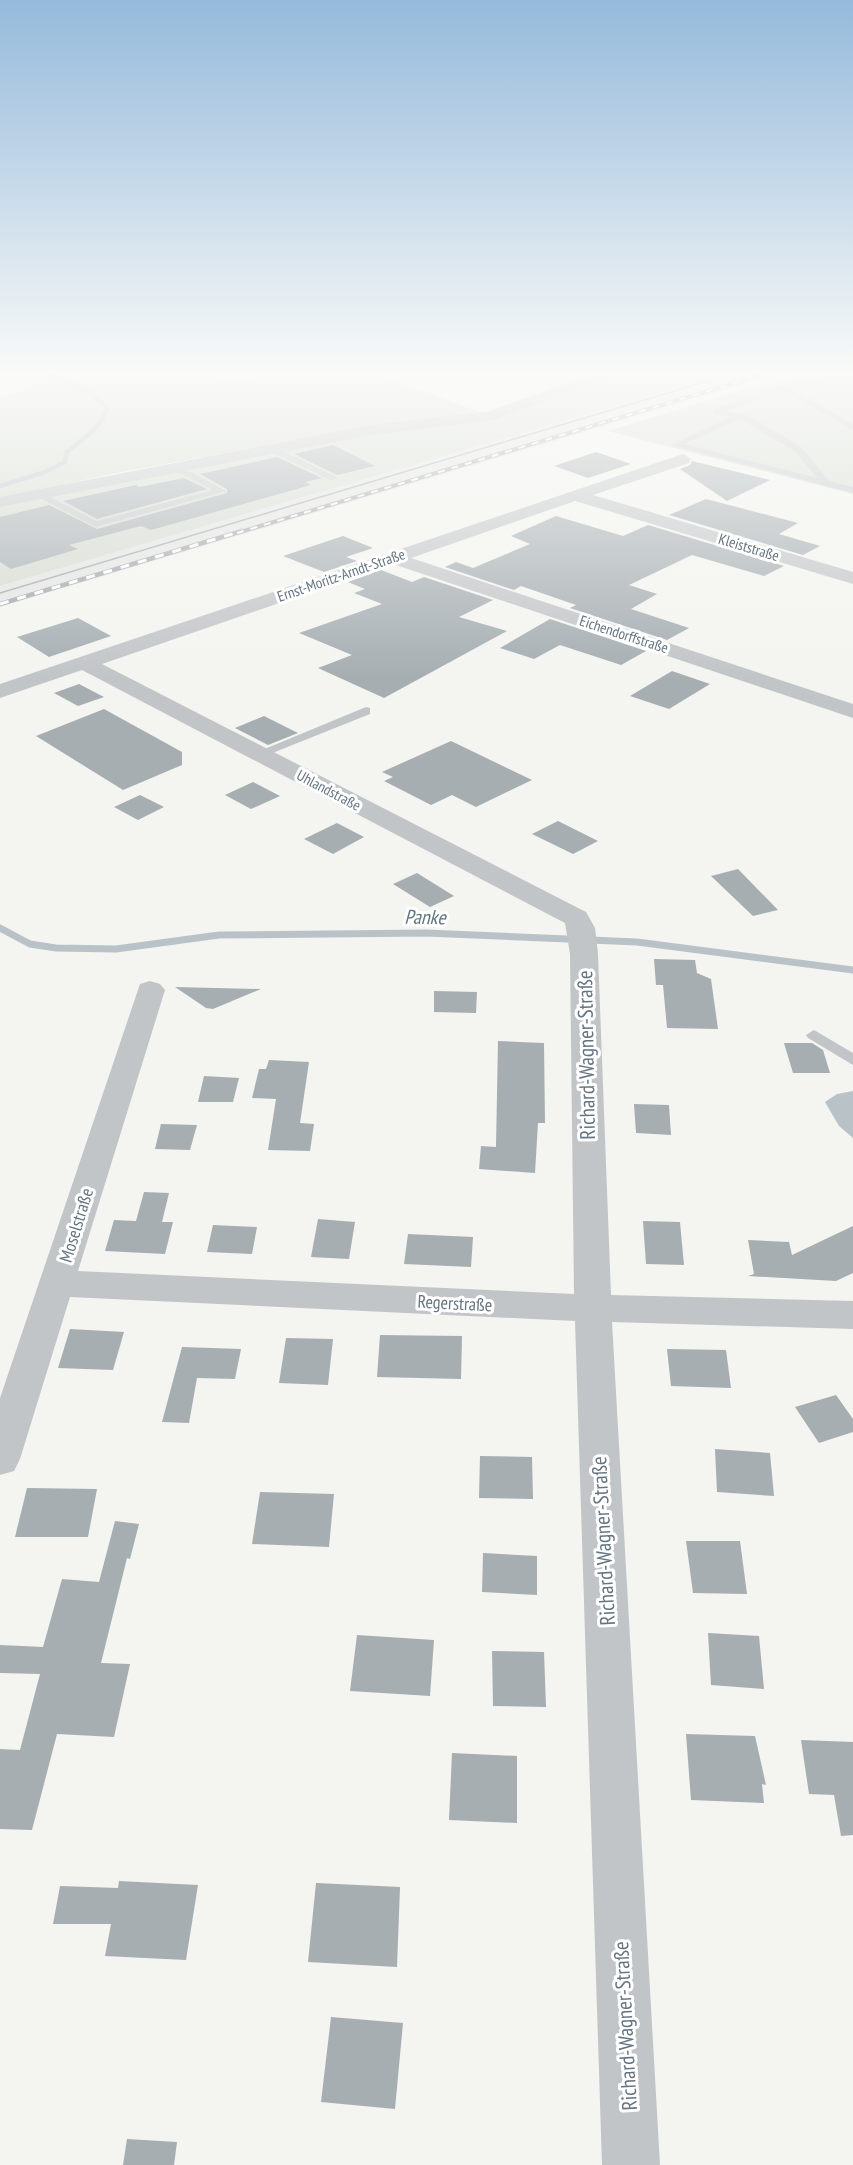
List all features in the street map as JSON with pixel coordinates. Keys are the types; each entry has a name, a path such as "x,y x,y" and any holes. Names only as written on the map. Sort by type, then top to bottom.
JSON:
{"street":[{"path":"0,502 129,476"},
{"name":"Ernst-Moritz-Arndt-Straße","path":"0,691 634,476"},
{"name":"Kleiststraße","path":"576,496 853,578"},
{"name":"Eichendorffstraße","path":"394,558 853,711"},
{"name":"Uhlandstraße","path":"82,662 261,753 462,861 580,933"},
{"name":"Richard-Wagner-Straße","path":"580,933 593,1308 631,2165"},
{"name":"Moselstraße","path":"0,1459 150,990"},
{"name":"Regerstraße","path":"58,1283 593,1308 853,1315"}],"lane":[{"path":"37,494 96,524 221,491 192,476"},
{"path":"330,476 334,478"},
{"path":"801,476 853,489"},
{"path":"820,476 825,482"},
{"path":"261,753 366,711"},
{"path":"814,1035 853,1060"}],"shaded area":[{"path":"0,476 102,476 0,499"},
{"path":"146,476 375,476 0,586 0,505"},
{"path":"375,476 437,476 0,607 0,586"},
{"path":"783,476 853,476 853,494"},
{"path":"853,1091 853,1138 839,1126 825,1102 837,1094"}],"building":[{"path":"204,476 318,476 322,478 305,482 311,485 151,530 141,526 69,545 78,549 11,569 0,562 0,517 49,505 97,529 227,493 227,489"},
{"path":"690,476 754,476 770,480 727,501"},
{"path":"184,478 207,489 97,519 63,501 136,485 139,487"},
{"path":"706,499 798,523 779,534 820,546 803,555 669,515"},
{"path":"556,516 623,536 648,525 784,566 764,576 692,555 629,585 657,594 631,609 689,628 667,640 570,608 576,605 521,586 514,590 445,567 456,562 473,568 530,544 511,536"},
{"path":"343,536 373,548 346,557 357,561 324,572 283,556"},
{"path":"381,570 412,582 424,577 493,600 459,617 507,631 384,698 318,668 352,655 299,633 382,604 354,593 365,589 348,582"},
{"path":"78,618 111,636 49,657 17,637"},
{"path":"550,619 646,651 621,665 560,645 534,659 500,648"},
{"path":"672,671 710,684 669,709 630,696"},
{"path":"79,684 104,697 78,706 54,693"},
{"path":"104,709 182,752 182,765 123,790 36,736"},
{"path":"264,716 298,733 268,745 235,728"},
{"path":"451,741 532,780 476,807 452,795 431,805 384,781 393,777 382,772"},
{"path":"253,782 280,796 251,809 225,795"},
{"path":"140,795 164,807 138,820 114,807"},
{"path":"558,821 598,841 573,854 532,834"},
{"path":"337,823 364,837 333,854 304,839"},
{"path":"738,869 778,910 753,916 711,876"},
{"path":"417,873 454,896 430,907 393,884"},
{"path":"654,959 695,960 697,973 711,979 718,1029 667,1028 663,985 656,985"},
{"path":"175,987 261,989 213,1009 206,1008"},
{"path":"434,991 477,992 476,1013 434,1012"},
{"path":"498,1041 544,1043 545,1123 538,1123 535,1173 479,1169 481,1146 496,1147"},
{"path":"784,1043 812,1043 823,1050 830,1073 793,1073"},
{"path":"269,1060 309,1062 300,1123 314,1124 310,1151 268,1150 276,1099 252,1098 259,1069 266,1069"},
{"path":"204,1076 239,1078 233,1102 198,1102"},
{"path":"634,1104 669,1105 671,1135 636,1133"},
{"path":"161,1124 197,1125 190,1150 155,1149"},
{"path":"144,1192 169,1193 162,1222 173,1222 165,1254 105,1251 114,1220 136,1221"},
{"path":"318,1219 355,1222 349,1259 311,1257"},
{"path":"643,1221 680,1222 684,1265 646,1264"},
{"path":"213,1225 257,1227 252,1254 207,1252"},
{"path":"853,1226 853,1273 836,1281 748,1276 754,1274 748,1240 789,1242 792,1255"},
{"path":"408,1234 473,1237 471,1267 404,1264"},
{"path":"70,1329 124,1332 113,1370 58,1368"},
{"path":"380,1335 462,1336 461,1379 377,1377"},
{"path":"286,1338 333,1339 328,1385 279,1383"},
{"path":"182,1347 241,1349 235,1379 197,1378 189,1423 162,1422"},
{"path":"667,1349 726,1350 731,1388 671,1386"},
{"path":"836,1395 853,1419 853,1432 819,1443 795,1407"},
{"path":"715,1449 770,1453 774,1496 717,1492"},
{"path":"480,1456 532,1457 533,1499 479,1498"},
{"path":"27,1488 97,1489 88,1537 15,1537"},
{"path":"260,1492 334,1494 329,1547 252,1544"},
{"path":"115,1521 139,1524 130,1559 127,1558 101,1663 130,1664 114,1737 57,1734 32,1830 0,1829 0,1749 20,1750 40,1674 0,1673 0,1645 43,1647 62,1579 99,1582"},
{"path":"686,1541 740,1541 747,1594 693,1593"},
{"path":"483,1553 537,1556 537,1595 482,1592"},
{"path":"708,1633 759,1636 764,1689 711,1685"},
{"path":"357,1635 434,1640 430,1696 350,1691"},
{"path":"492,1651 544,1652 546,1707 493,1706"},
{"path":"686,1734 755,1736 766,1785 762,1784 764,1803 691,1800"},
{"path":"801,1740 853,1742 853,1835 841,1836 834,1795 809,1794"},
{"path":"452,1753 517,1756 517,1823 449,1820"},
{"path":"119,1881 198,1885 186,1960 105,1956 111,1924 53,1924 60,1886 118,1888"},
{"path":"316,1883 400,1887 397,1967 308,1962"},
{"path":"331,2017 403,2023 395,2109 321,2102"},
{"path":"127,2139 177,2142 174,2165 123,2165"}],"waterway":[{"path":"0,486 32,476"},
{"name":"Panke","path":"0,928 30,944 56,948 116,949 219,935 426,933 637,942 853,970"}],"tram line":[{"path":"0,593 391,476"}],"railway":[{"path":"237,533 426,476"},
{"path":"0,604 242,531"}]}
